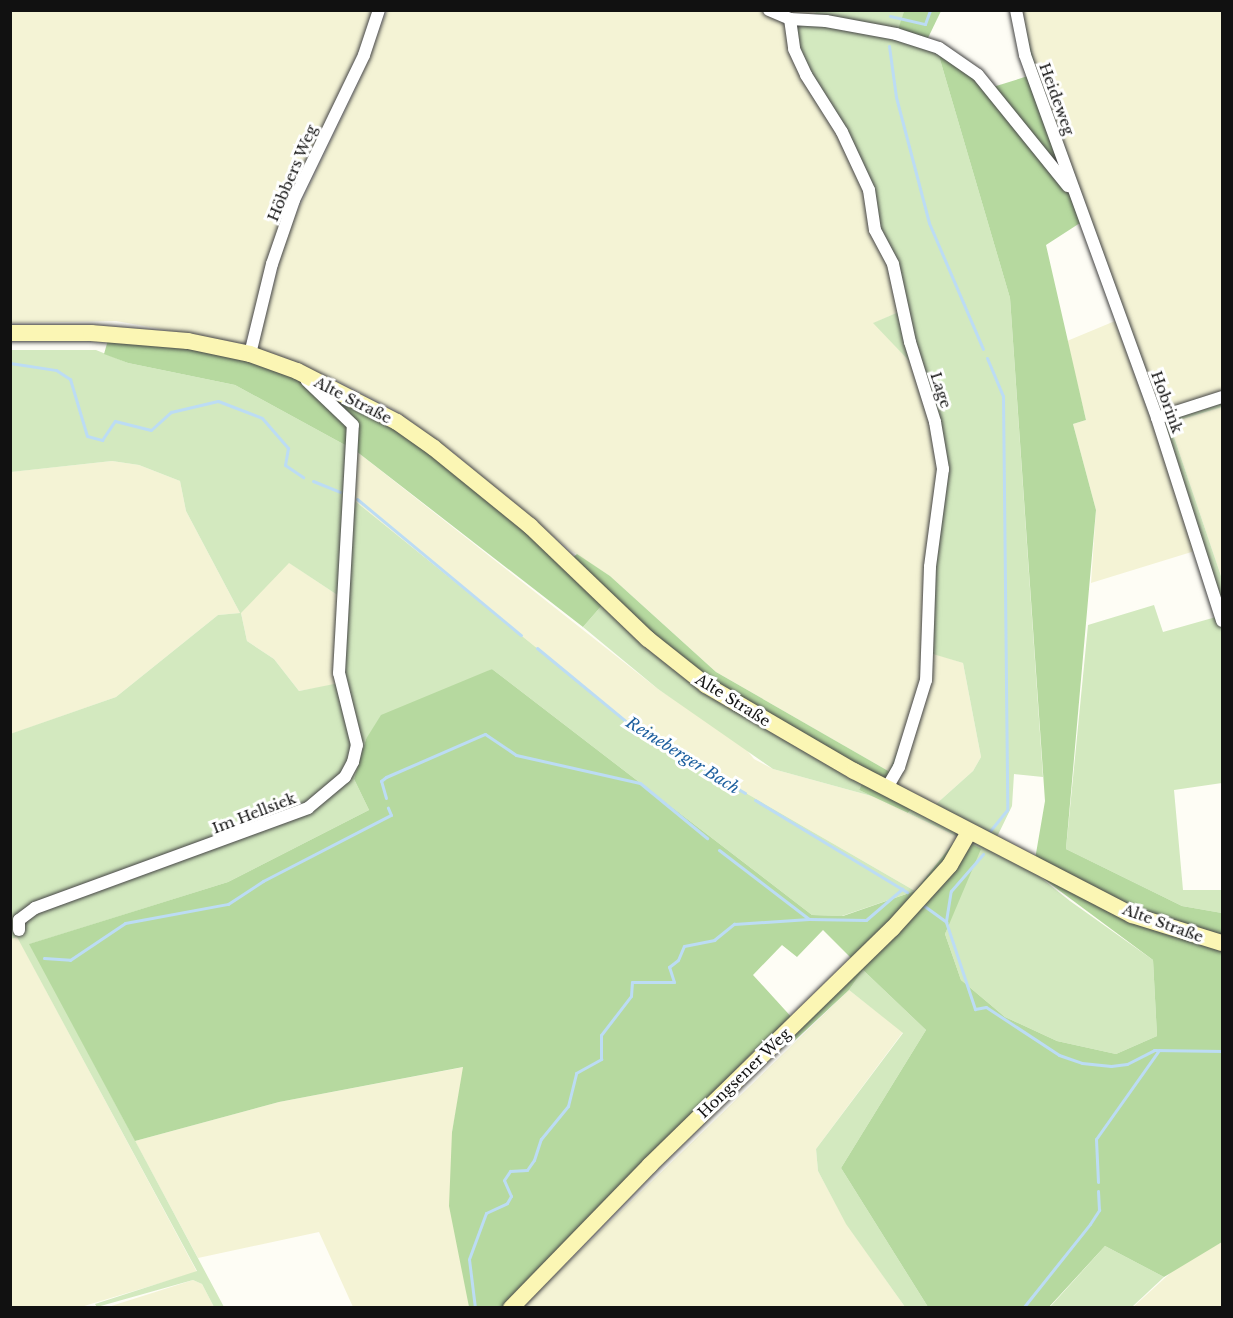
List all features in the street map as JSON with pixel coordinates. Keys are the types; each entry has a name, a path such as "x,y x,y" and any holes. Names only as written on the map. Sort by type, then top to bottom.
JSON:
{"main road":[{"name":"Alte Straße","path":"10,333 91,333 188,341 250,354 297,371 397,422 468,475 531,526 648,639 706,686 887,788 1132,915 1222,943"},
{"name":"Hongsener Weg","path":"511,1308 650,1165 892,929 950,865 969,832"}],"street":[{"name":"Höbbers Weg","path":"250,354 294,200 364,55 379,10"},
{"path":"769,10 790,19 826,21 897,34 939,48 978,75 1076,197"},
{"name":"Heideweg","path":"1016,10 1025,55 1076,197"},
{"name":"Lage","path":"790,19 798,58 842,132 869,190 875,230 893,264 910,342 935,422 943,469 930,567 926,680 899,767 887,788"},
{"name":"Hobrink","path":"1076,197 1157,418 1222,621"},
{"name":"Alte Straße","path":"297,371 353,425 344,613"},
{"path":"1157,418 1222,397"},
{"name":"Im Hellsiek","path":"19,930 20,920 35,908 273,824 328,794 345,777 357,745 339,673 344,613"}],"green space":[{"path":"10,11 372,11 359,51 283,212 245,344 116,321 11,323"},
{"path":"387,11 818,11 798,23 841,137 867,191 901,311 874,323 913,365 930,422 937,469 922,678 918,700 890,772 716,672 610,576 570,550 454,453 397,411 338,381 257,348 287,233 360,80"},
{"path":"818,11 904,11 899,30 941,45 939,56 1010,298 1043,777 1014,774 1012,806 995,841 1070,901 1153,960 1157,1036 1116,1054 1057,1041 1005,1017 961,980 945,934 960,892 958,837 908,813 917,801 884,783 918,700 922,678 937,469 930,422 913,365 873,323 901,311 871,206 841,137 815,101 790,52 787,22 799,23","holes":["933,654 963,663 981,757 973,771 935,805 895,783"]},
{"path":"904,11 941,11 927,40 898,30"},
{"path":"1021,11 1222,11 1222,391 1171,407 1159,405 1036,67"},
{"path":"1021,11 1036,67 1159,405 1171,407 1222,391 1222,407 1180,420 1171,428 1222,579 1222,783 1174,790 1183,890 1222,890 1222,913 1182,906 1066,849 1088,625 1154,605 1163,632 1216,617 1198,550 1017,46"},
{"path":"941,45 993,87 1028,76 1080,223 1046,245 1086,420 1073,424 1096,510 1066,849 1182,906 1222,913 1222,1242 1164,1277 1105,1246 1049,1307 928,1307 841,1168 926,1030 863,970 849,990 790,1045 780,1032 762,1043 502,1307 469,1307 449,1206 452,1132 463,1067 279,1102 135,1141 29,944 228,882 369,810 354,779 366,739 381,715 492,669 812,915 843,916 915,891 958,837 981,849 945,934 961,980 1005,1017 1057,1041 1116,1054 1157,1036 1153,960 1033,871 1045,801 1010,298 939,56","holes":["823,930 854,961 795,1021 753,975 782,945 797,957"]},
{"path":"1115,321 1198,550 1091,583 1096,510 1073,424 1086,420 1067,341"},
{"path":"108,340 207,350 247,360 293,376 395,426 567,562 577,554 610,576 716,672 890,772 884,782 917,801 908,813 859,790 868,771 709,682 610,596 583,627 356,451 235,385 128,363 104,354"},
{"path":"11,350 96,350 128,363 235,385 356,451 355,501 642,733 915,891 842,916 812,915 492,669 366,739 354,779 369,810 228,882 30,944 224,1307 214,1307 202,1284 193,1280 97,1307 95,1304 197,1271 17,937 11,939 10,734 116,697 218,615 240,613 186,511 180,481 139,465 112,461 11,472","holes":["289,563 342,598 339,683 299,691 274,659 247,641 241,613"]},
{"path":"1222,407 1222,579 1171,428 1180,420"},
{"path":"356,451 658,689 741,743 754,759 773,769 875,797 958,837 915,891 642,733 355,501"},
{"path":"112,461 139,465 180,481 186,511 240,613 288,562 342,598 339,684 299,691 274,659 247,641 241,613 218,615 116,697 11,734 10,472"},
{"path":"610,596 674,655 868,771 859,790 875,797 773,769 658,689 583,627"},
{"path":"933,653 963,663 981,757 973,771 935,805 895,783"},
{"path":"17,936 197,1272 81,1307 11,1307 10,939"},
{"path":"863,970 926,1030 841,1168 928,1307 905,1307 846,1224 818,1171 816,1149 903,1033 849,990"},
{"path":"849,990 903,1032 816,1149 818,1171 846,1223 905,1307 521,1308"},
{"path":"464,1067 452,1132 469,1307 353,1307 319,1232 198,1258 135,1141 279,1102"},
{"path":"1222,1242 1222,1307 1132,1308 1179,1265"},
{"path":"1105,1246 1164,1277 1132,1307 1049,1308"},
{"path":"193,1280 202,1284 214,1307 105,1308"}],"waterway":[{"path":"890,16 925,24 930,10"},
{"path":"889,46 896,97 929,223 983,349"},
{"path":"987,358 1003,396 1007,810 989,832"},
{"name":"Reineberger Bach","path":"10,363 56,370 70,379 87,436 102,440 115,421 151,430 171,412 218,401 262,418 288,448 285,465 303,477"},
{"name":"Reineberger Bach","path":"313,481 340,492"},
{"name":"Reineberger Bach","path":"357,499 521,635"},
{"name":"Reineberger Bach","path":"537,648 633,727 745,793"},
{"path":"386,798 381,781 386,777 485,734 516,755 640,783 707,838"},
{"name":"Reineberger Bach","path":"755,800 907,892"},
{"path":"44,958 70,960 125,923 228,904 263,881 391,815 388,808"},
{"path":"719,850 809,919 866,920 902,889"},
{"path":"946,921 951,891 983,854"},
{"name":"Reineberger Bach","path":"923,905 946,922 975,1009 986,1007 1059,1055 1082,1063 1111,1066 1127,1064 1154,1050 1222,1051"},
{"path":"475,1308 469,1259 486,1213 507,1203 511,1196 504,1180 510,1171 527,1170 534,1160 541,1139 568,1106 576,1073 601,1059 601,1035 631,996 632,982 674,982 669,967 678,960 684,946 714,940 734,924 809,919"},
{"path":"1098,1182 1096,1139 1159,1050"},
{"path":"1023,1308 1099,1210 1098,1191"}]}
